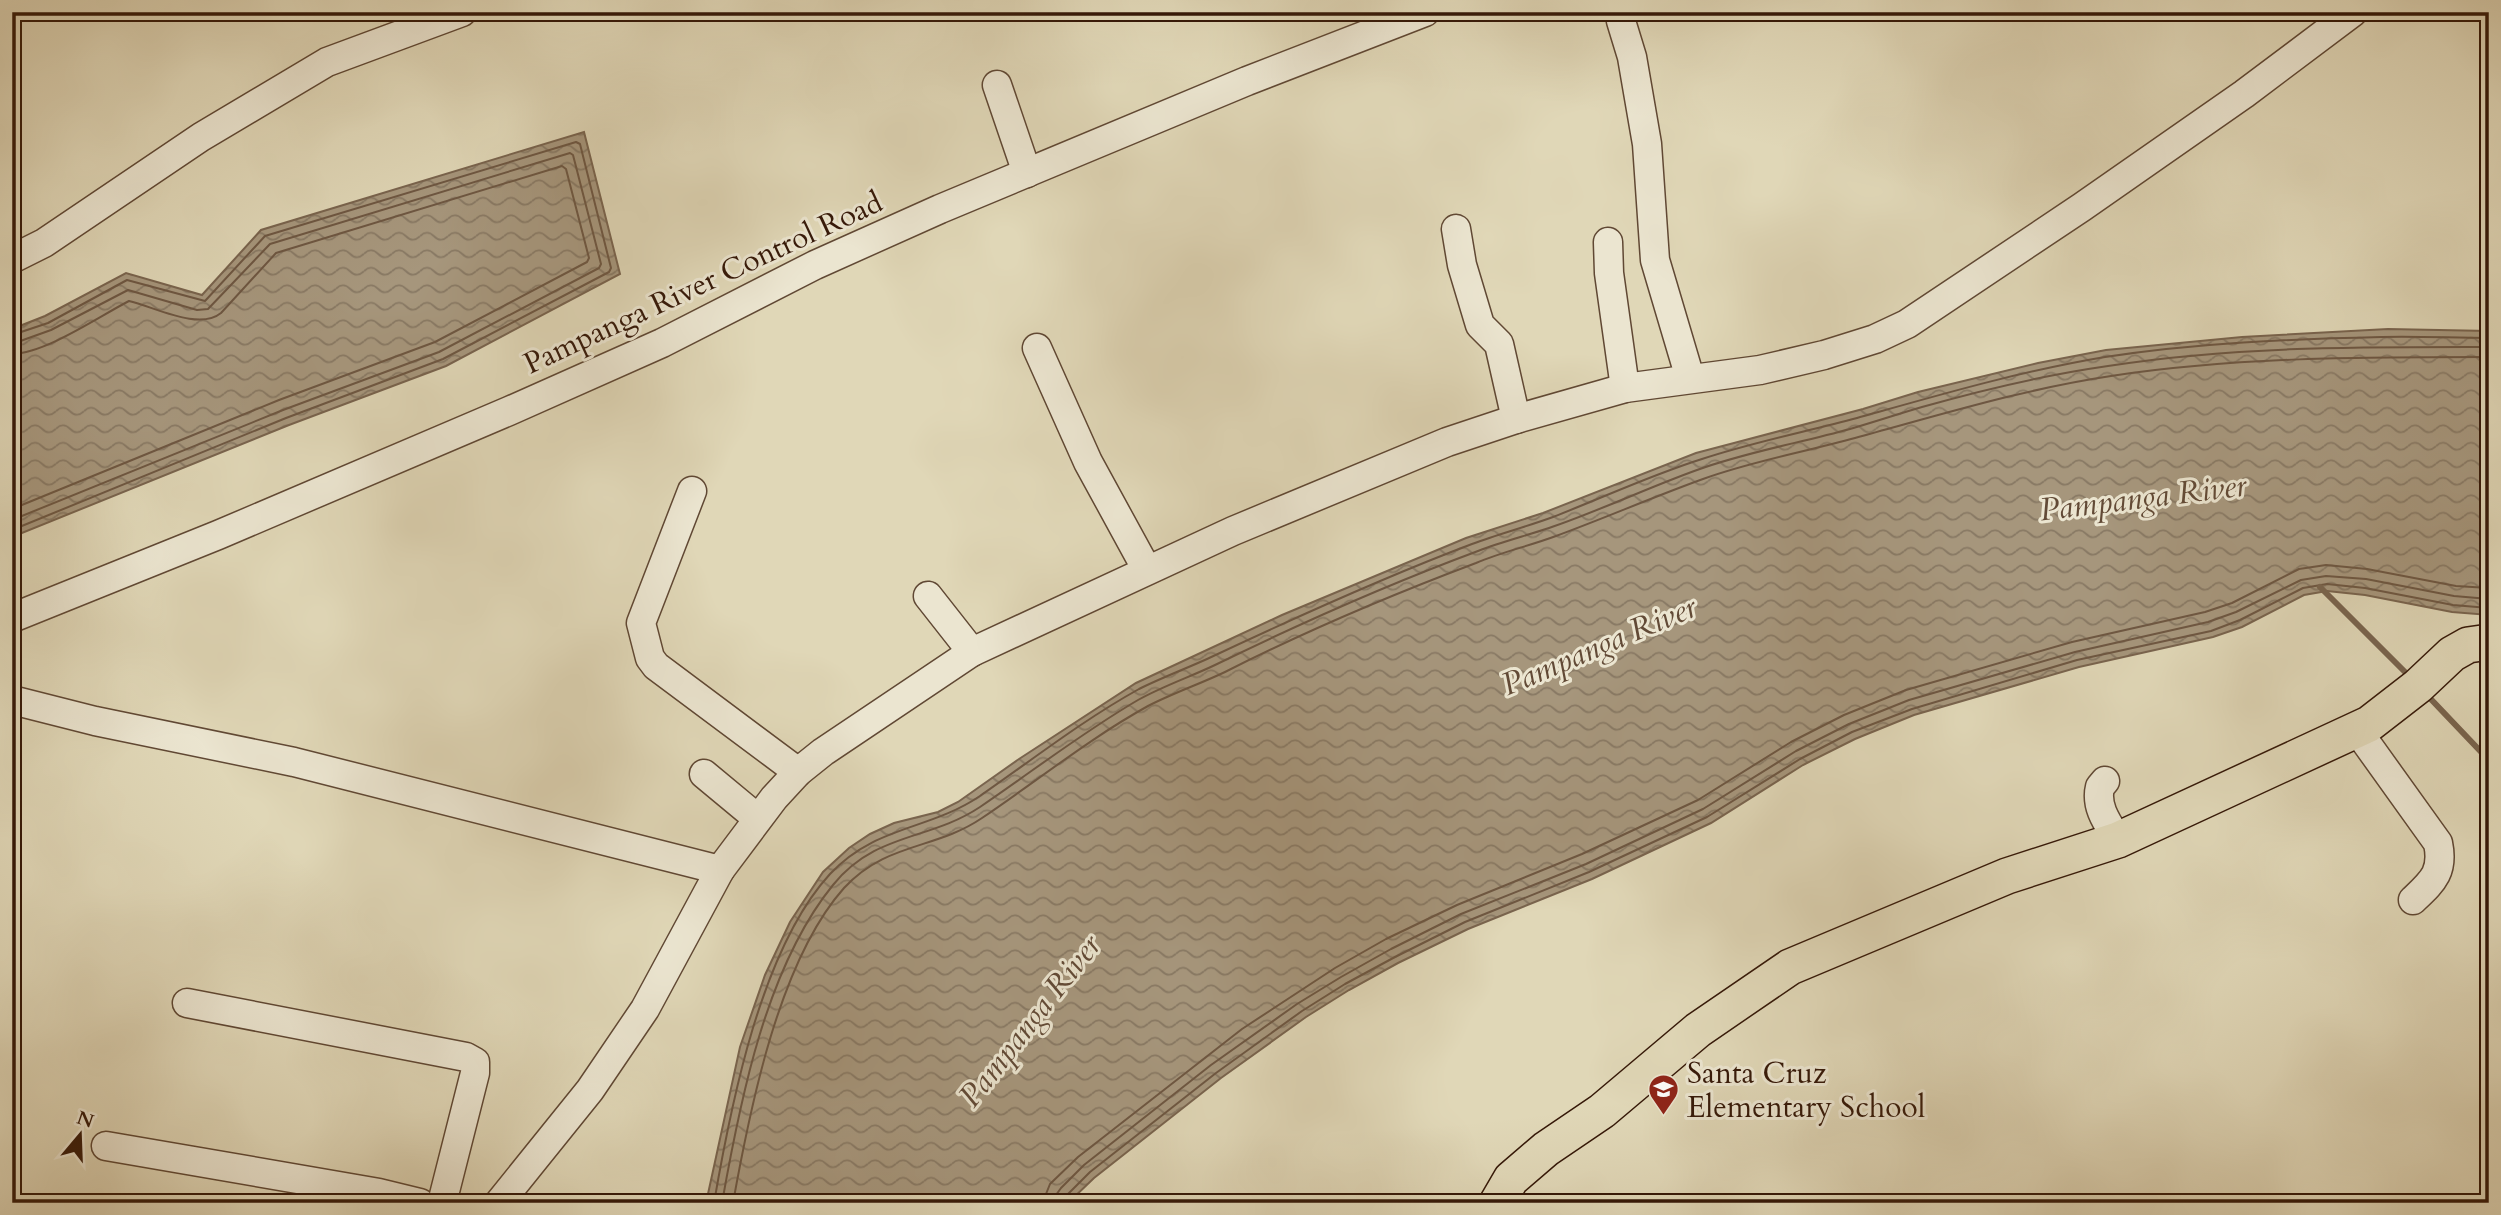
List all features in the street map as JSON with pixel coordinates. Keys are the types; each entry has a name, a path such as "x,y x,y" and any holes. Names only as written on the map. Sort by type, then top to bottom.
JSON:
{"main road":[{"path":"1497,1203 1511,1179 1546,1149 1602,1111 1698,1030 1790,967 2007,876 2118,840 2363,727 2418,686 2452,654 2468,645 2489,642"}],"street":[{"path":"12,259 44,243 201,137 327,62 462,12"},
{"name":"Pampanga River Control Road","path":"12,618 219,535 509,411 662,343 840,254 1027,173 1247,81 1425,12"},
{"path":"499,1203 590,1090 645,1009 720,870 757,818 798,772 854,730 972,652 1147,570 1447,442 1625,388 1760,370 1824,355 1875,339 1907,324 2093,200 2245,94 2339,17"},
{"path":"1621,21 1632,57 1647,144 1655,260 1690,378"},
{"path":"997,85 1027,173"},
{"path":"1455,229 1462,265 1480,325 1499,344 1516,419"},
{"path":"1608,242 1609,273 1625,388"},
{"path":"1037,348 1088,462 1147,570"},
{"path":"692,491 641,623 649,657 656,666 798,772"},
{"path":"928,596 972,652"},
{"path":"12,700 95,721 294,762 720,870"},
{"path":"2363,727 2438,843 2440,865 2434,880 2413,900"},
{"path":"704,774 757,818"},
{"path":"2105,782 2100,787 2099,802 2105,820 2118,840"},
{"path":"187,1003 466,1057 475,1062 475,1073 442,1203"},
{"path":"106,1146 420,1203"}],"water":[{"path":"584,132 620,274 446,366 289,425 12,537 12,329 45,316 126,273 202,295 261,230"},
{"name":"Pampanga River","path":"2388,329 2489,331 2489,615 2452,612 2365,595 2327,591 2304,595 2242,627 2213,637 2079,667 1914,715 1855,739 1803,765 1711,823 1592,879 1468,929 1349,990 1306,1017 1221,1078 1094,1178 1068,1203 706,1203 740,1047 765,975 790,922 823,872 849,848 870,834 894,823 938,812 958,802 1136,683 1282,615 1466,538 1543,513 1696,453 1918,392 2038,363 2106,350 2242,337"}],"waterway":[{"path":"2320,587 2411,678"},
{"path":"2426,694 2484,755 2489,755"}],"place":[{"name":"Santa Cruz Elementary School","path":"1664,1117"}]}
